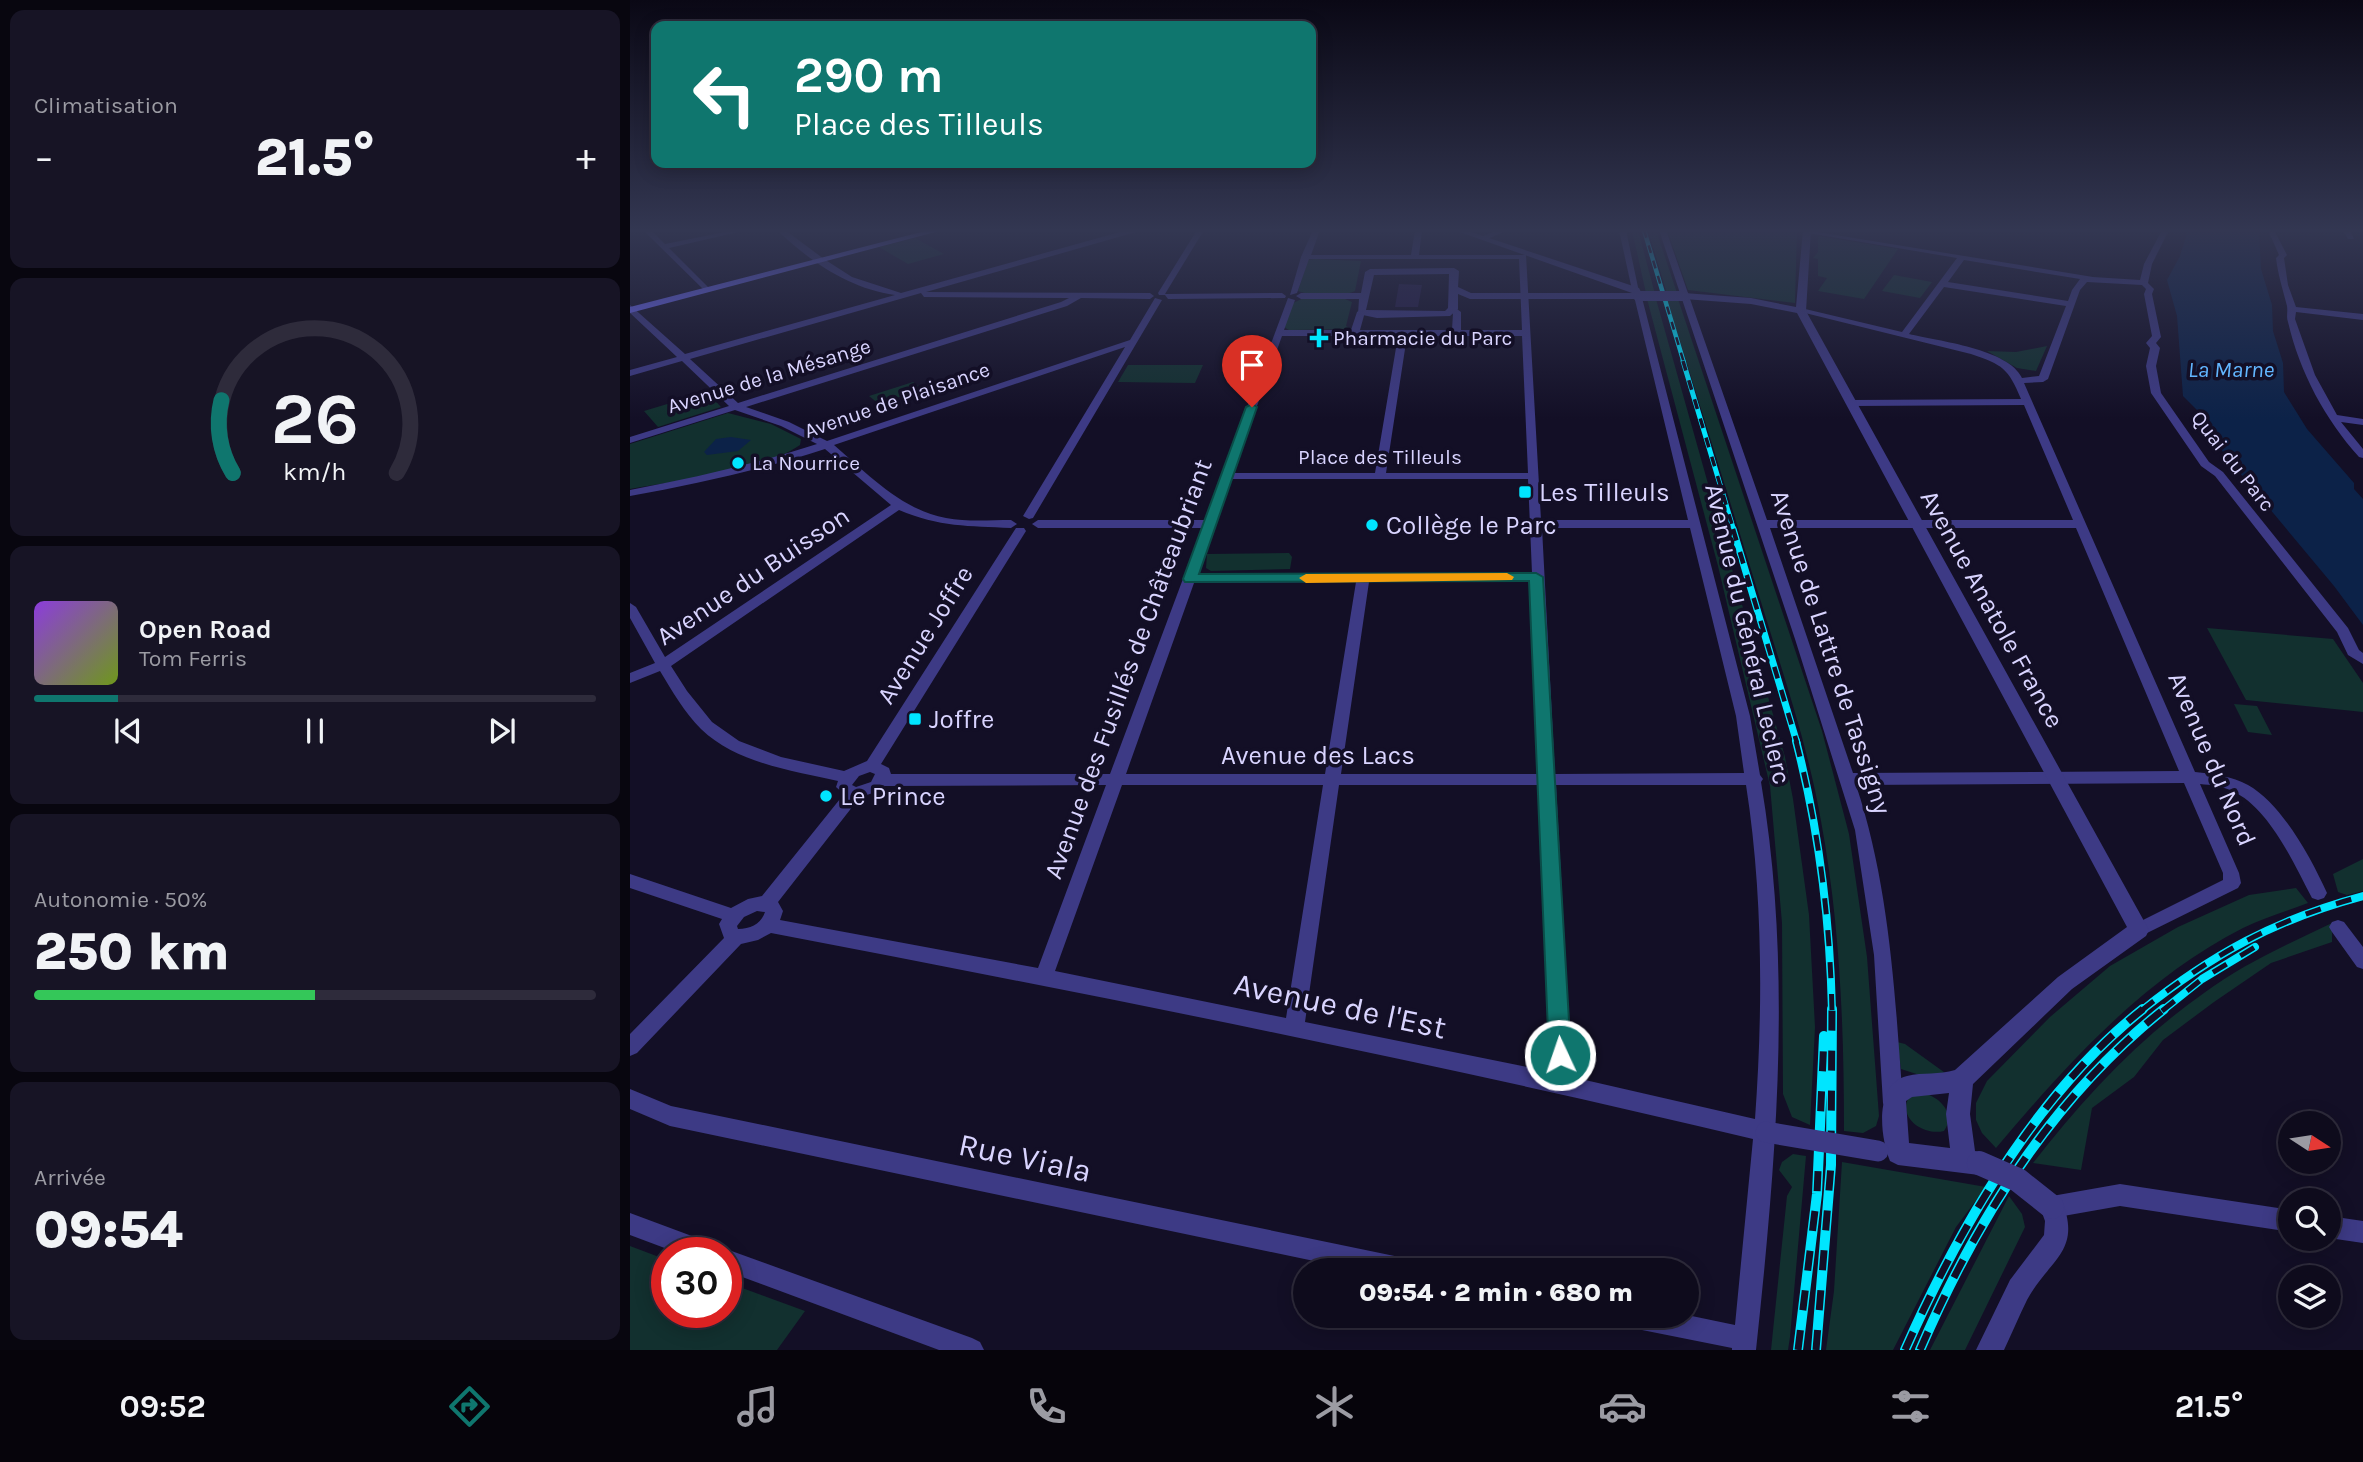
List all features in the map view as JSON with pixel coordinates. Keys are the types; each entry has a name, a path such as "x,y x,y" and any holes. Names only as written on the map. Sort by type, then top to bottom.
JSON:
{"main road":[{"path":"630,309 694,293"}],"street":[{"path":"900,293 1364,296"},
{"path":"630,373 911,293"},
{"path":"1034,520 1161,293"},
{"name":"Avenue des Fusillés de Châteaubriant","path":"1044,977 1293,293"},
{"path":"1355,333 1365,293"},
{"path":"1452,293 1457,312 1456,333"},
{"path":"1463,293 1470,296 1525,296 1637,293 1751,301 1986,355 2016,377 2043,379 2077,293"},
{"path":"1525,293 1536,577 1562,1084"},
{"name":"Avenue du Général Leclerc","path":"1637,293 1743,716 1755,779 1764,856 1768,945 1766,1132 1745,1345"},
{"name":"Avenue de Lattre de Tassigny","path":"1683,293 1849,779 1863,830 1883,956 1893,1103"},
{"path":"1801,311 1802,293"},
{"path":"1904,335 1936,293"},
{"path":"2001,293 2071,304"},
{"name":"Quai du Parc","path":"2148,293 2157,330 2157,337 2151,343 2155,348 2151,366 2156,393 2205,464 2219,474 2343,631 2353,652 2363,660"},
{"path":"2287,293 2302,353 2322,405 2334,418 2338,428 2363,455"},
{"name":"Avenue de la Mésange","path":"630,440 1063,304 1078,296"},
{"path":"1361,312 1377,315 1438,315 1454,308 1470,296"},
{"path":"630,309 736,407 785,424 827,445 898,505 921,515 948,522 1015,528 1034,520 1211,524"},
{"path":"2292,309 2363,317"},
{"name":"Avenue Anatole France","path":"1801,311 2139,930"},
{"path":"1279,333 1527,333"},
{"path":"1380,476 1403,333"},
{"name":"Avenue de Plaisance","path":"630,493 735,472 827,445 1132,342"},
{"name":"Avenue du Nord","path":"1962,1079 2065,983 2139,930 2232,883 2231,873 2016,377"},
{"path":"1851,403 2026,402"},
{"path":"2334,418 2363,422"},
{"name":"Place des Tilleuls","path":"1227,476 1533,476"},
{"name":"Avenue du Buisson","path":"630,678 665,664 898,505"},
{"path":"1534,524 1695,524"},
{"path":"1762,524 2079,524"},
{"name":"Avenue Joffre","path":"872,766 1015,528"},
{"path":"1190,579 1536,577"},
{"path":"1294,1029 1363,578"},
{"path":"630,607 695,714 717,735 748,751 850,785 869,790 882,780 884,772 872,766 858,769 850,785 809,852 766,904 746,907 733,916 728,931 736,937"},
{"path":"1849,779 2188,777 2221,781 2240,787 2255,796 2276,823 2318,893"},
{"name":"Avenue des Lacs","path":"882,780 1755,779"},
{"path":"630,881 733,916"},
{"path":"630,1047 736,937 756,934 768,925 774,911 766,904"},
{"name":"Avenue de l'Est","path":"768,925 1044,977 1562,1084 1766,1132 1888,1152"},
{"path":"2339,927 2363,961"},
{"path":"1958,1114 1962,1079 1930,1086 1908,1086 1898,1093 1893,1103 1888,1152 1971,1162 2020,1180 2037,1191 2052,1207 2057,1221 2057,1234 2053,1244 2019,1289 1990,1350"},
{"path":"1930,1086 1947,1098 1958,1114 1971,1162"},
{"name":"Rue Viala","path":"630,1099 684,1119 1351,1258"},
{"path":"2052,1207 2120,1195 2278,1219"},
{"path":"630,1224 665,1237"},
{"path":"2341,1229 2363,1232"},
{"path":"742,1266 972,1350"},
{"path":"1679,1328 1745,1345"}],"green space":[{"path":"1304,293 1348,293 1326,296"},
{"path":"1713,293 1795,293 1795,303"},
{"path":"1830,293 1868,293 1864,299"},
{"path":"1893,293 1924,293 1920,298"},
{"path":"1304,298 1345,299 1352,302 1346,326 1352,329 1289,330 1284,327 1293,303"},
{"path":"1647,299 1656,299 1785,757 1809,915 1815,1027 1810,1125 1792,1117 1783,1094 1782,923 1770,786 1718,566"},
{"path":"1667,299 1678,299 1822,731 1849,834 1867,957 1879,1116 1876,1126 1863,1133 1844,1131 1842,1014 1837,936 1816,793 1786,683"},
{"path":"2047,346 2036,371 2017,368 1987,351 2016,352"},
{"path":"1128,365 1203,365 1195,383 1118,382"},
{"path":"913,382 923,389 879,404 869,396"},
{"path":"707,392 721,407 658,427 644,411"},
{"path":"728,413 771,424 801,439 800,445 764,462 742,468 630,489 630,444"},
{"path":"1289,553 1292,557 1290,569 1211,571 1206,568 1207,554"},
{"path":"2207,628 2333,639 2363,683 2363,712 2246,700"},
{"path":"2234,704 2257,706 2272,735 2248,732"},
{"path":"2363,859 2363,891 2347,895 2338,892 2333,874"},
{"path":"2296,888 2308,903 2243,928 2172,972 2079,1054 1996,1148 1982,1133 1976,1120 1976,1103 1987,1081 2050,1017 2110,966 2178,927 2249,895"},
{"path":"2332,923 2332,942 2271,963 2214,1002 2163,1040 2134,1077 2092,1108 2081,1170 2033,1163 2071,1116 2112,1072 2179,1011 2250,964"},
{"path":"1897,1042 1905,1044 1948,1075 1935,1080 1901,1069"},
{"path":"1924,1093 1945,1108 1948,1119 1944,1131 1928,1131 1914,1124 1910,1118 1906,1105 1909,1097"},
{"path":"1793,1154 1806,1156 1790,1337 1788,1350 1771,1350 1787,1196 1792,1187 1779,1170 1782,1162"},
{"path":"1842,1162 1986,1187 1956,1227 1893,1350 1826,1350 1834,1291"},
{"path":"2009,1196 2022,1214 2025,1227 1965,1350 1930,1350"},
{"path":"630,1246 651,1254 651,1328 742,1328 742,1288 805,1311 777,1350 630,1350"}],"water":[{"name":"La Marne","path":"2171,293 2268,293 2272,305 2273,331 2283,363 2284,392 2307,429 2354,483 2354,489 2363,499 2363,625 2224,454 2203,416 2183,396 2177,316"},
{"path":"731,437 751,440 738,451 707,455 704,452 716,439"}],"building":[{"path":"1397,293 1421,293 1418,307 1395,307"}],"railway":[{"path":"1663,293 1684,363"},
{"path":"1683,361 1734,531"},
{"path":"1733,529 1797,743"},
{"path":"1796,741 1822,875 1832,1011"},
{"path":"2141,1011 2193,973 2246,941 2301,916 2363,896"},
{"path":"2162,1011 2202,979 2255,947"},
{"path":"1905,1350 1950,1257 2004,1165 2069,1081 2105,1043 2143,1009"},
{"path":"1920,1350 1966,1255 2021,1164 2087,1081 2164,1009"},
{"path":"1816,1350 1831,1165 1832,1011"},
{"path":"1798,1350 1817,1194 1824,1036"}],"slow traffic":[{"path":"1306,578 1507,577"}],"place":[{"name":"Pharmacie du Parc","path":"1319,338"},
{"name":"La Nourrice","path":"738,463"},
{"name":"Les Tilleuls","path":"1525,492"},
{"name":"Collège le Parc","path":"1372,525"},
{"name":"Joffre","path":"915,719"},
{"name":"Le Prince","path":"826,796"}],"route":[{"path":"1252,407 1190,579 1536,577 1539,589 1546,792 1560,1055"}]}
